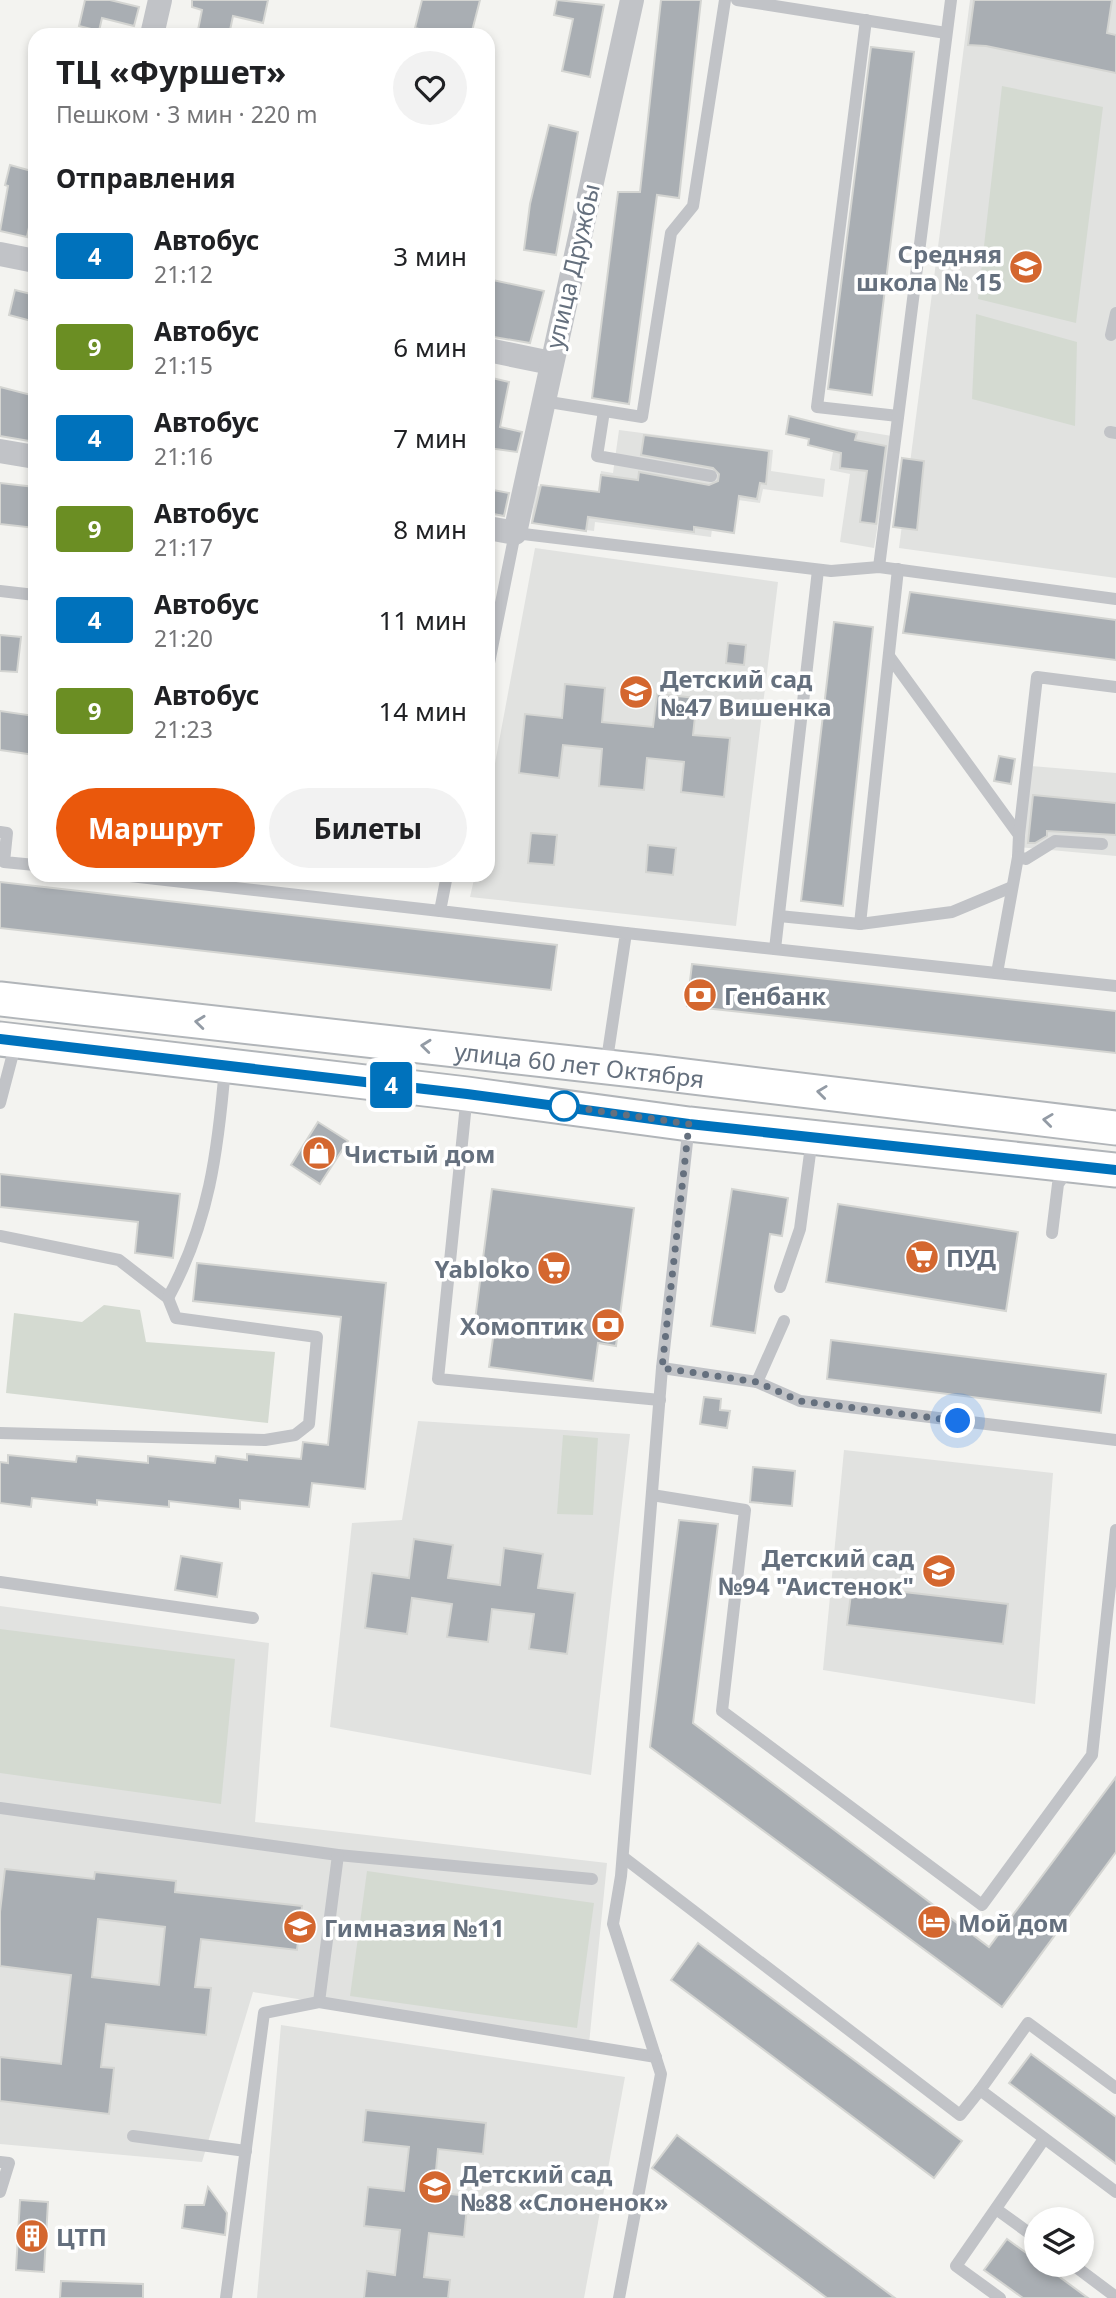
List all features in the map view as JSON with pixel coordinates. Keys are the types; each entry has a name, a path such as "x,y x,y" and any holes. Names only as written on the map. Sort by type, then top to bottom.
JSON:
{"main road":[{"name":"улица 60 лет Октября","path":"0,999 606,1066 1116,1128"},
{"path":"103,1051 109,1012"},
{"name":"улица 60 лет Октября","path":"8,1040 467,1094 1060,1170 1116,1170"}],"street":[{"path":"154,28 160,0"},
{"name":"улица Дружбы","path":"515,533 632,0"},
{"path":"0,254 28,260"},
{"path":"495,352 551,363"},
{"path":"0,451 28,456"},
{"path":"495,529 515,533"}],"lane":[{"path":"543,401 642,417 671,233 693,206 725,0"},
{"path":"737,0 946,33"},
{"path":"879,567 951,0"},
{"path":"866,20 817,407 898,416"},
{"path":"1111,335 1116,313"},
{"path":"604,411 597,456 711,475"},
{"path":"495,633 515,533 818,570 879,567 898,569 1116,599"},
{"path":"860,924 898,569"},
{"path":"775,949 818,570"},
{"path":"0,591 28,594"},
{"path":"889,656 1019,835"},
{"path":"998,973 1018,857 1037,677 1116,687"},
{"path":"0,832 7,833 4,862 28,864"},
{"path":"1018,857 1027,859 1055,841 1102,844"},
{"path":"183,882 1116,986"},
{"path":"440,911 446,882"},
{"path":"779,916 860,924 952,912 1012,887"},
{"path":"606,1066 626,933"},
{"path":"0,1103 8,1040"},
{"path":"168,1298 189,1259 214,1170 225,1067"},
{"path":"467,1094 438,1379 660,1400"},
{"path":"619,2298 661,2074 613,1924 623,1857 662,1368 689,1124"},
{"path":"780,1287 800,1229 812,1138"},
{"path":"1052,1233 1060,1170"},
{"path":"0,1236 119,1260 168,1298 176,1318 317,1337 309,1424 295,1435 265,1440 0,1433"},
{"path":"757,1382 784,1321"},
{"path":"662,1368 757,1382 800,1401 1116,1440"},
{"path":"652,1494 745,1510 722,1711 982,1905 1092,1755 1116,1531"},
{"path":"0,1582 253,1618"},
{"path":"0,1808 338,1855 592,1879"},
{"path":"319,2002 338,1855"},
{"path":"623,1857 960,2115 1028,2023 1116,2088"},
{"path":"226,2298 264,2013 319,2002 656,2057"},
{"path":"980,2090 1116,2192"},
{"path":"133,2136 246,2151"},
{"path":"1000,2298 956,2266 1044,2139"},
{"path":"0,2162 9,2163 0,2192"},
{"path":"996,2209 1024,2229"},
{"path":"1089,2277 1116,2297"}],"shaded area":[{"name":"Средняя школа № 15","path":"970,0 1116,0 1116,578 899,548"},
{"path":"1002,86 1103,107 1076,323 978,299"},
{"path":"976,314 1077,342 1075,426 972,399"},
{"path":"837,427 892,436 874,548 840,542 850,474 830,470"},
{"path":"619,430 773,450 771,471 825,479 823,497 763,489 760,503 716,497 711,537 595,522 594,531 531,523 536,486 598,494 601,471 613,473"},
{"name":"Детский сад №47 Вишенка","path":"535,548 778,582 736,926 470,897 473,882 495,882 495,763"},
{"path":"1031,766 1116,773 1116,856 1018,847"},
{"path":"104,1305 140,1310 146,1342 275,1352 268,1423 6,1393 14,1313 82,1322"},
{"path":"418,1421 630,1434 591,1775 330,1727 352,1523 402,1520"},
{"path":"563,1435 598,1438 593,1515 557,1514"},
{"name":"Детский сад №94 \"Аистенок\"","path":"844,1450 1053,1473 1035,1704 823,1670"},
{"name":"Гимназия №11","path":"0,1606 269,1643 255,1822 607,1863 589,2044 253,1992 202,2162 0,2144"},
{"path":"0,1629 235,1659 221,1804 0,1773"},
{"path":"367,1871 594,1903 577,2028 350,1996"},
{"name":"Детский сад №88 «Слоненок»","path":"281,2025 625,2077 584,2298 257,2298"}],"building":[{"path":"85,0 110,0 139,7 134,26 102,18 100,28 79,26"},
{"path":"192,0 268,0 263,23 233,16 230,28 198,28 202,10 192,7"},
{"path":"422,0 480,0 473,28 415,28"},
{"path":"557,0 604,5 590,77 562,71 573,19 554,15"},
{"path":"661,0 701,0 679,198 657,195 629,404 592,398 618,192 640,192"},
{"path":"974,0 1112,0 1107,33 1116,35 1116,73 986,46 968,45"},
{"path":"871,47 914,52 872,395 828,389"},
{"path":"549,125 578,132 556,255 524,250 530,204"},
{"path":"10,165 28,170 27,237 0,231 8,186 5,185"},
{"path":"495,280 544,291 530,343 495,337"},
{"path":"15,290 28,293 28,320 9,315"},
{"path":"495,379 509,382 500,427 522,432 517,452 495,449"},
{"path":"0,387 28,394 28,441 0,436"},
{"path":"789,416 857,433 855,440 886,446 876,524 860,522 867,471 840,468 841,453 808,445 809,439 786,434"},
{"path":"644,435 769,451 766,484 760,483 757,499 739,496 734,533 694,527 694,532 588,517 586,531 532,523 541,485 599,492 601,475 638,480 639,472 709,485 718,481 719,474 713,468 641,455"},
{"path":"902,458 924,461 917,530 893,527"},
{"path":"0,483 28,486 28,527 0,524"},
{"path":"495,490 509,493 504,516 495,514"},
{"path":"910,592 1116,620 1116,660 903,633"},
{"path":"834,622 873,627 843,906 801,901"},
{"path":"0,635 21,637 17,672 0,671"},
{"path":"728,643 746,645 744,665 726,663"},
{"path":"565,684 605,688 602,722 653,727 657,694 697,698 693,735 730,738 724,797 681,792 684,762 647,758 644,790 599,786 602,749 563,745 559,778 519,773 525,714 562,718"},
{"path":"0,711 28,715 28,754 0,750"},
{"path":"999,756 1015,759 1011,784 994,781"},
{"path":"1033,795 1116,803 1116,835 1047,831 1047,836 1035,843 1028,843"},
{"path":"531,833 557,835 554,865 528,863"},
{"path":"648,845 676,848 673,875 646,872"},
{"path":"0,882 557,945 551,990 0,928"},
{"path":"692,964 1116,1011 1116,1053 687,1006"},
{"name":"Чистый дом","path":"318,1122 348,1141 320,1184 291,1165"},
{"path":"0,1174 180,1194 173,1258 135,1253 138,1222 0,1207"},
{"name":"Yabloko","path":"492,1189 634,1208 616,1346 598,1343 593,1381 489,1367 494,1331 474,1328"},
{"path":"732,1189 788,1198 782,1236 770,1234 755,1333 711,1326"},
{"name":"ПУД","path":"838,1204 1018,1232 1006,1311 826,1282"},
{"path":"197,1263 386,1283 365,1489 312,1483 309,1507 240,1500 240,1509 169,1501 169,1507 97,1500 97,1505 32,1498 31,1507 0,1503 0,1462 8,1463 8,1455 76,1462 77,1456 148,1463 148,1456 215,1463 216,1456 247,1460 247,1454 301,1459 303,1442 328,1445 341,1317 193,1301"},
{"path":"831,1340 1106,1374 1101,1413 827,1379"},
{"path":"704,1397 721,1399 720,1410 730,1411 727,1428 700,1424"},
{"path":"753,1467 795,1471 792,1506 750,1502"},
{"path":"679,1520 718,1524 693,1723 989,1947 1116,1777 1116,1852 1002,2007 650,1747"},
{"path":"414,1539 453,1545 448,1578 500,1585 504,1548 543,1554 538,1588 575,1593 567,1654 529,1649 534,1614 492,1609 488,1642 447,1637 452,1604 412,1598 407,1634 365,1628 372,1573 409,1578"},
{"path":"181,1556 222,1563 217,1597 175,1590"},
{"path":"852,1586 1008,1604 1003,1644 847,1625"},
{"path":"5,1869 94,1879 95,1872 176,1881 175,1892 302,1906 297,1950 201,1939 195,1987 211,1988 206,2035 106,2024 101,2067 114,2068 109,2114 0,2101 0,2057 61,2064 71,1975 0,1966 0,1912","holes":["98,1919 165,1927 159,1985 92,1977"]},
{"path":"698,1943 962,2141 934,2178 671,1980"},
{"path":"1031,2054 1116,2117 1116,2164 1009,2083"},
{"path":"366,2110 486,2123 483,2154 438,2149 434,2192 468,2196 464,2237 429,2233 424,2277 450,2280 448,2298 364,2298 367,2271 395,2275 400,2230 364,2226 368,2187 404,2191 409,2147 363,2142"},
{"path":"677,2135 895,2298 827,2298 652,2168"},
{"path":"208,2187 227,2213 225,2235 182,2228 185,2205 204,2205"},
{"name":"ЦТП","path":"20,2200 48,2202 44,2272 16,2270"},
{"path":"1007,2239 1024,2251 1024,2277 1060,2277 1088,2298 1023,2298 984,2270"},
{"path":"61,2281 143,2284 143,2298 60,2298"}],"bus line":[{"name":"4","path":"0,1039 467,1094 689,1124 1116,1170"}],"place":[{"name":"Средняя школа № 15","path":"1026,267"},
{"name":"Детский сад №47 Вишенка","path":"636,692"},
{"name":"Генбанк","path":"700,995"},
{"name":"Чистый дом","path":"319,1153"},
{"name":"ПУД","path":"922,1257"},
{"name":"Yabloko","path":"554,1268"},
{"name":"Хомоптик","path":"608,1325"},
{"name":"Детский сад №94 \"Аистенок\"","path":"939,1571"},
{"name":"Мой дом","path":"934,1922"},
{"name":"Гимназия №11","path":"300,1927"},
{"name":"Детский сад №88 «Слоненок»","path":"435,2187"},
{"name":"ЦТП","path":"32,2236"}],"route":[{"path":"564,1106 689,1124 662,1368 757,1382 800,1401 958,1421"}]}
